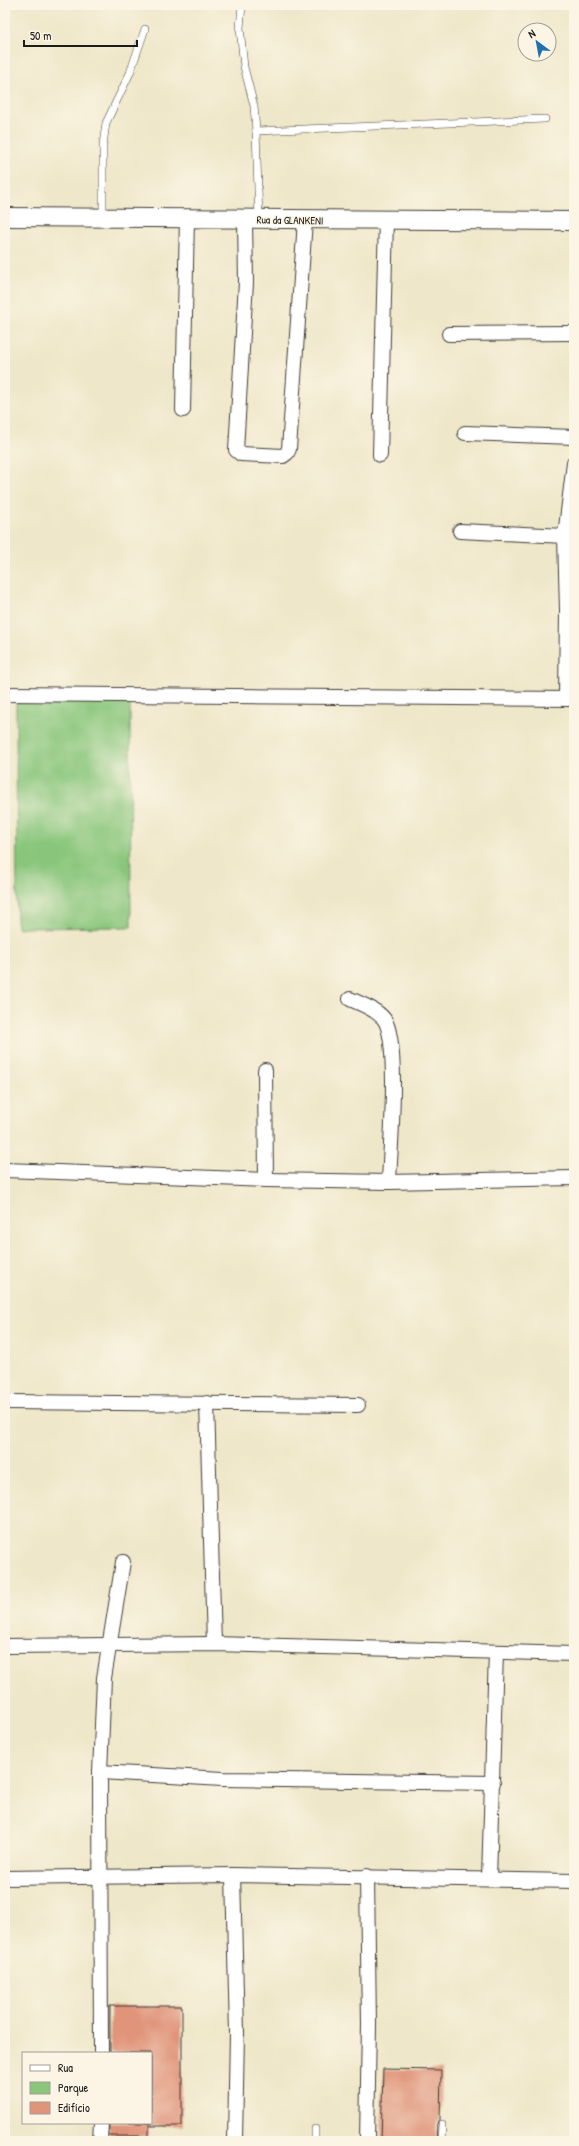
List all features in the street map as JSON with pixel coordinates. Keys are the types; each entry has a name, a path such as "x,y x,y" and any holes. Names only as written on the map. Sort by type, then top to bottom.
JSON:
{"street":[{"name":"Rua da GLANKENI","path":"5,217 574,221"},
{"path":"183,410 187,218"},
{"path":"252,219 246,282 236,450 241,454 283,456 289,449 305,220"},
{"path":"380,455 386,219"},
{"path":"449,334 574,333"},
{"path":"464,433 574,437"},
{"path":"5,694 570,699 571,610 565,536 570,521 574,463"},
{"path":"460,531 565,536"},
{"path":"350,999 372,1009 384,1019 391,1036 392,1065 389,1182"},
{"path":"266,1070 266,1180"},
{"path":"5,1170 266,1180 389,1182 574,1178"},
{"path":"5,1402 358,1405"},
{"path":"207,1403 214,1644"},
{"path":"101,2052 102,1877 100,1772 104,1678 108,1645 123,1562"},
{"path":"5,1646 214,1644 574,1654"},
{"path":"489,1879 496,1652"},
{"path":"100,1772 223,1779 493,1783"},
{"path":"233,1875 237,2033 235,2141"},
{"path":"5,1878 233,1875 367,1876 574,1881"},
{"path":"367,1876 370,2024 367,2141"},
{"path":"100,2124 100,2141"}],"lane":[{"path":"242,5 240,28 244,67 254,106 256,131 252,219"},
{"path":"104,218 103,145 106,123 133,67 145,29"},
{"path":"256,131 545,119"},
{"path":"441,2141 442,2124"},
{"path":"315,2129 315,2141"}],"green space":[{"path":"130,701 131,927 17,928 16,702"}],"building":[{"path":"110,2006 182,2006 182,2126 151,2126 152,2052 110,2052"},
{"path":"383,2069 441,2070 440,2120 437,2123 436,2141 381,2141"},
{"path":"109,2124 149,2124 149,2136 109,2136"}]}
